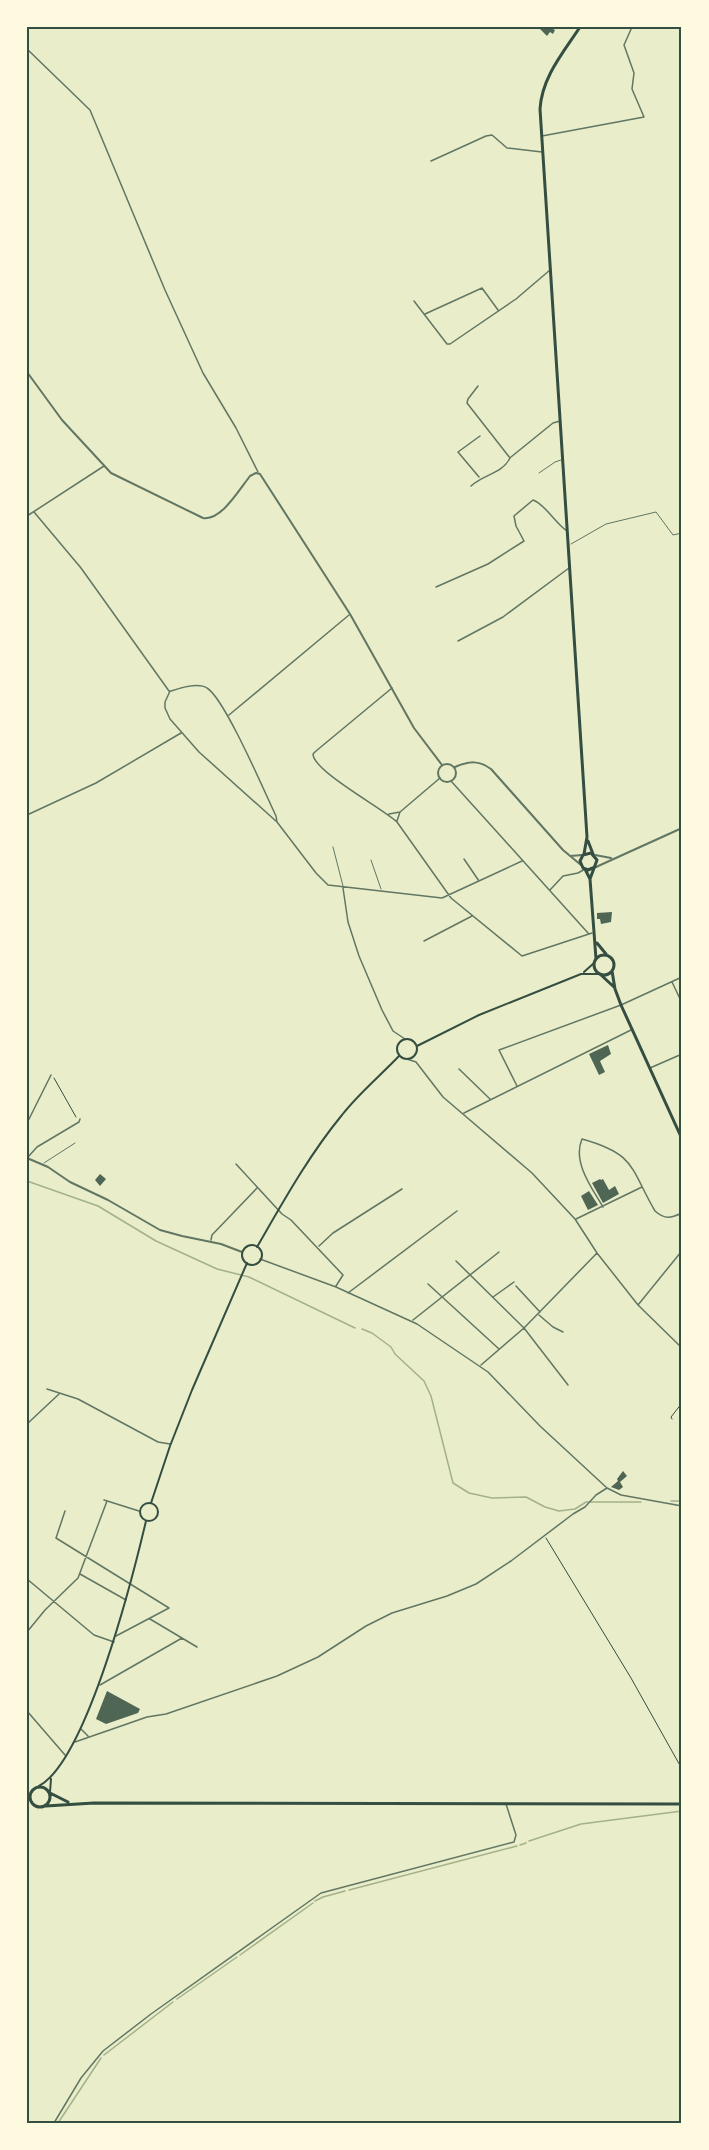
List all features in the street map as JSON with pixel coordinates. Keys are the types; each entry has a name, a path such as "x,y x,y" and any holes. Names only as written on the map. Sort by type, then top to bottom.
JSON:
{"main road":[{"path":"580,27 548,75 542,90 540,109 587,839 581,865 590,879 596,942 594,969 615,989"},
{"path":"587,839 597,862 590,879"},
{"path":"583,855 594,854"},
{"path":"585,869 590,870 595,867"},
{"path":"596,942 614,962 612,971 621,1005 682,1139"},
{"path":"417,1046 413,1041 405,1039 397,1045 399,1056 406,1059 415,1055 417,1046 462,1022 581,974 601,955 607,955"},
{"path":"581,974 606,975 612,971"},
{"path":"257,1247 340,1117 399,1056"},
{"path":"248,1246 257,1247 261,1251 260,1259 256,1263 247,1263 242,1257 242,1252 248,1246"},
{"path":"151,1503 171,1444 247,1263"},
{"path":"144,1503 151,1503 156,1506 157,1516 153,1520 146,1521 141,1517 139,1511 144,1503"},
{"path":"27,1792 52,1776 80,1727 116,1636 146,1521"},
{"path":"46,1806 50,1801 52,1776"},
{"path":"39,1786 70,1803"},
{"path":"32,1790 30,1799 36,1806"},
{"path":"27,1805 46,1806 70,1803 682,1803"}],"street":[{"path":"542,136 644,117 632,89 634,73 624,47 632,27"},
{"path":"27,49 90,110 165,290 203,373 259,470 258,473 350,614 414,728 442,765"},
{"path":"431,161 486,135 492,135 507,148 543,152"},
{"path":"414,301 447,344 450,344 551,270"},
{"path":"424,314 482,288 498,310"},
{"path":"27,372 62,420 104,466 120,478 206,519 219,514 249,476 258,473"},
{"path":"478,387 467,403 510,458"},
{"path":"471,486 480,478 500,471 510,458 553,423 560,421"},
{"path":"480,436 459,452 480,478"},
{"path":"27,516 104,466"},
{"path":"436,587 488,564 524,541 516,526 514,516 533,500 538,502 558,525 568,532"},
{"path":"34,512 81,568 170,691"},
{"path":"458,641 503,616 570,568"},
{"path":"228,716 350,614"},
{"path":"170,691 201,686 208,688 228,716 277,822"},
{"path":"392,688 316,751 312,757 338,782 397,822 449,896 522,956 588,933 595,933"},
{"path":"170,691 165,702 167,713 182,732 199,752 277,822 328,885 439,898 449,896 522,861"},
{"path":"27,815 96,783 182,732"},
{"path":"440,778 439,769 446,763 455,767 478,762 491,770 569,856 581,865"},
{"path":"451,781 456,775 455,767"},
{"path":"388,814 400,812 440,778"},
{"path":"440,778 443,781 451,781 588,933"},
{"path":"397,822 400,812"},
{"path":"595,867 682,828"},
{"path":"594,854 611,858"},
{"path":"569,856 583,855"},
{"path":"464,859 480,881"},
{"path":"549,891 563,876 585,869"},
{"path":"343,887 348,921 359,956 393,1030 405,1039"},
{"path":"424,941 473,916"},
{"path":"517,1086 499,1050 621,1005 682,977"},
{"path":"672,982 682,1003"},
{"path":"463,1114 632,1029"},
{"path":"650,1068 682,1054"},
{"path":"406,1059 416,1062 443,1097 532,1173 575,1219 597,1253 638,1305 682,1348"},
{"path":"459,1070 490,1099"},
{"path":"27,1123 51,1075"},
{"path":"80,1121 37,1147 27,1158 42,1164 70,1182 108,1200 160,1230 210,1241 242,1252"},
{"path":"603,1207 584,1172 579,1152 582,1139 602,1145 621,1156 634,1169 655,1212 661,1217 670,1218 682,1213"},
{"path":"236,1164 343,1275 336,1287"},
{"path":"210,1241 212,1235 257,1187"},
{"path":"575,1219 642,1187"},
{"path":"318,1247 333,1233 402,1189"},
{"path":"348,1293 457,1210"},
{"path":"412,1321 499,1252"},
{"path":"638,1305 681,1252"},
{"path":"480,1366 524,1328 597,1253"},
{"path":"260,1259 336,1287 412,1321 488,1372 540,1426 607,1488 621,1496 682,1506"},
{"path":"456,1261 524,1328 568,1385"},
{"path":"493,1297 514,1281"},
{"path":"428,1284 499,1350"},
{"path":"516,1286 553,1327 563,1332"},
{"path":"47,1389 78,1400 158,1442 171,1444"},
{"path":"27,1425 59,1393"},
{"path":"73,1742 166,1714 277,1676 318,1657 366,1626 392,1613 447,1596 476,1584 588,1505 593,1498 607,1488"},
{"path":"27,1632 80,1574 106,1500 139,1511"},
{"path":"65,1511 56,1538 169,1608 116,1636"},
{"path":"80,1574 126,1600"},
{"path":"27,1579 94,1635 114,1642"},
{"path":"150,1618 197,1647"},
{"path":"97,1686 182,1638"},
{"path":"27,1712 65,1755"},
{"path":"80,1727 89,1737"},
{"path":"54,2123 81,2078 103,2051 321,1893 514,1842 516,1835 506,1803"}],"lane":[{"path":"539,473 563,459"},
{"path":"569,546 606,524 656,512 671,533 676,535 682,533"},
{"path":"333,848 343,887"},
{"path":"371,860 382,891"},
{"path":"42,1164 75,1143"}],"path":[{"path":"51,1075 80,1121"},
{"path":"672,1419 671,1417 682,1403"},
{"path":"544,1535 631,1678 682,1769"}],"building":[{"path":"555,27 553,29 555,30 553,34 550,32 547,36 539,28"},
{"path":"612,912 611,922 601,924 600,919 597,919 597,913"},
{"path":"608,1045 611,1054 600,1061 605,1072 599,1075 589,1054"},
{"path":"100,1174 106,1179 100,1186 95,1180"},
{"path":"603,1179 609,1190 615,1186 619,1194 603,1203 592,1183"},
{"path":"589,1191 598,1205 588,1210 581,1196"},
{"path":"623,1471 627,1476 620,1482 623,1487 619,1490 611,1487 618,1481"},
{"path":"107,1691 140,1709 138,1713 106,1724 96,1719"}],"waterway":[{"path":"27,1181 98,1206 156,1241 217,1269 249,1277 355,1328"},
{"path":"362,1329 372,1333 391,1347 395,1354 424,1381 431,1396 453,1483 469,1493 492,1498 526,1497 559,1511 575,1509 586,1502 641,1502"},
{"path":"671,1501 682,1501"},
{"path":"529,1841 581,1824 682,1811"},
{"path":"520,1845 526,1843"},
{"path":"349,1890 517,1846"},
{"path":"315,1901 345,1891"},
{"path":"240,1955 313,1903"},
{"path":"177,1999 237,1957"},
{"path":"104,2055 173,2002"},
{"path":"58,2123 101,2058"}]}
